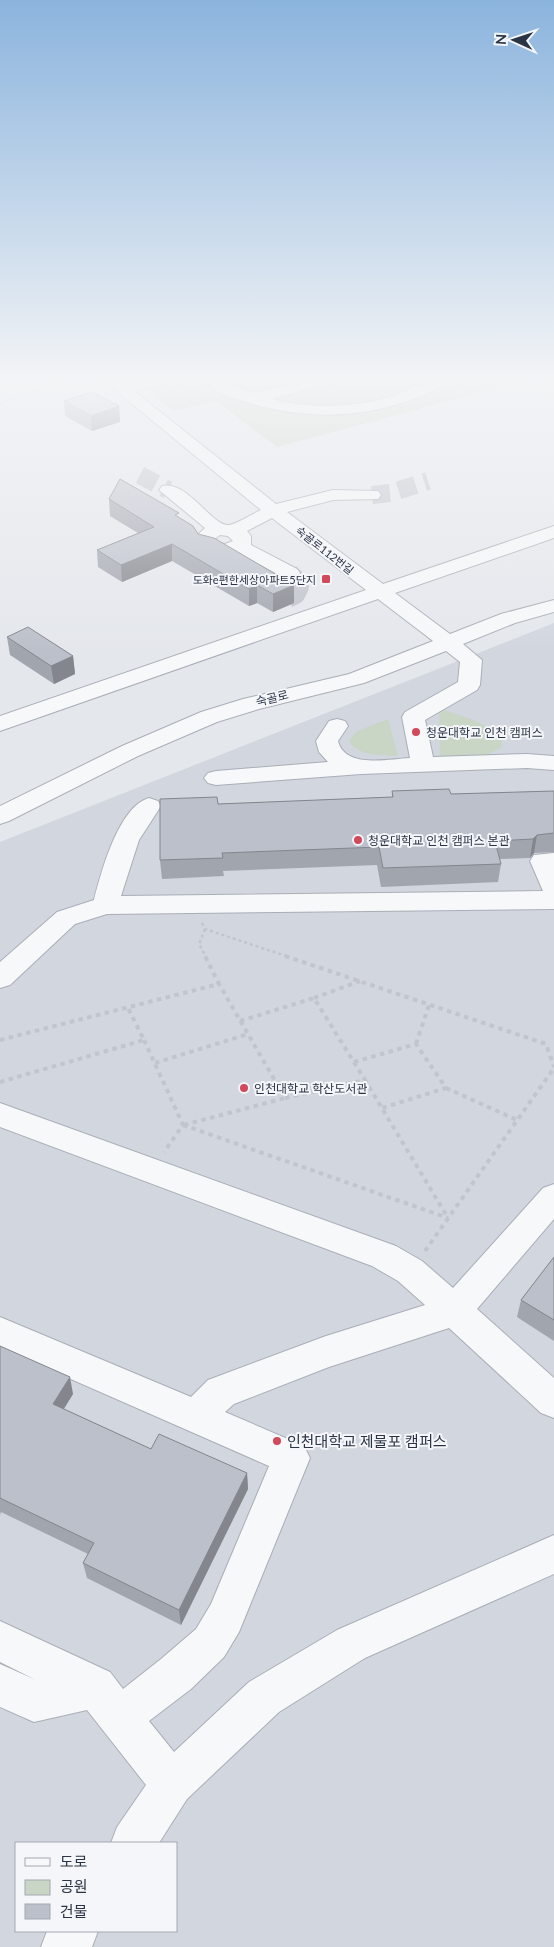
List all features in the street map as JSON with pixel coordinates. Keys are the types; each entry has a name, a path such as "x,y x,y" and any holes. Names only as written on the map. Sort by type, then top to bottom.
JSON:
{"street":[{"name":"숙골로112번길","path":"224,471 378,592 471,660 469,685 412,717 423,764"},
{"path":"168,490 230,535 290,573"},
{"path":"230,535 275,512 325,496 372,496"},
{"path":"0,724 554,532"},
{"name":"숙골로","path":"3,810 162,736 210,716 272,698 358,678 448,644 508,616 554,606"},
{"path":"337,726 327,741 328,749 334,757 361,767"},
{"path":"216,778 423,764 527,761 554,763"},
{"path":"105,905 123,843 138,818 149,806"},
{"path":"554,861 543,861 554,889"},
{"path":"0,978 66,918 105,905 554,900"},
{"path":"0,1115 384,1256 410,1271 554,1401"},
{"path":"196,1417 221,1392 326,1352 454,1311 554,1197"},
{"path":"0,1332 291,1458 225,1618 210,1643 176,1674 107,1702 34,1701 0,1685"},
{"path":"134,1842 172,1784 264,1696 350,1644 554,1554"},
{"path":"0,1641 107,1702 172,1784"},
{"path":"64,1947 74,1932"}],"path":[{"path":"285,1098 219,984 200,944 206,929 546,1044 554,1068 425,1251 415,1248"},
{"path":"240,1020 314,998 360,981"},
{"path":"0,1040 219,984"},
{"path":"314,998 448,1218"},
{"path":"416,1044 429,1005"},
{"path":"128,1007 184,1125 448,1218"},
{"path":"155,1063 248,1034"},
{"path":"0,1082 144,1040"},
{"path":"354,1062 416,1044"},
{"path":"416,1044 446,1088 517,1120"},
{"path":"172,1157 162,1154 184,1125 285,1098 365,1080"},
{"path":"382,1108 446,1088"}],"shaded area":[{"name":"인천대학교 제물포 캠퍼스","path":"554,623 554,1947 0,1947 0,842"}],"green space":[{"path":"439,709 463,716 486,726 501,736 502,747 487,755 440,756"},
{"path":"388,719 398,756 364,753 349,741 357,731"}],"building":[{"path":"120,479 179,513 175,515 193,526 198,534 214,538 294,585 273,594 257,585 249,589 172,544 121,565 97,550 154,527 109,499"},
{"path":"28,627 73,656 51,666 7,637"},
{"name":"청운대학교 인천 캠퍼스 본관","path":"449,789 451,794 554,791 554,833 537,835 533,839 495,841 501,864 383,868 379,847 222,853 223,858 160,860 160,799 217,797 218,804 393,797 392,791"},
{"path":"554,1257 554,1320 521,1300"},
{"path":"0,1346 70,1377 53,1404 151,1449 159,1434 247,1473 179,1610 83,1563 94,1543 0,1498"}],"tunnel":[{"path":"140,475 168,490"},
{"path":"372,495 390,493 428,481"},
{"path":"288,599 296,595 300,587 298,580 290,573"}],"place":[{"name":"도화e편한세상아파트5단지","path":"326,579"},
{"name":"청운대학교 인천 캠퍼스","path":"416,732"},
{"name":"청운대학교 인천 캠퍼스 본관","path":"358,840"},
{"name":"인천대학교 학산도서관","path":"244,1088"},
{"name":"인천대학교 제물포 캠퍼스","path":"277,1441"}]}
